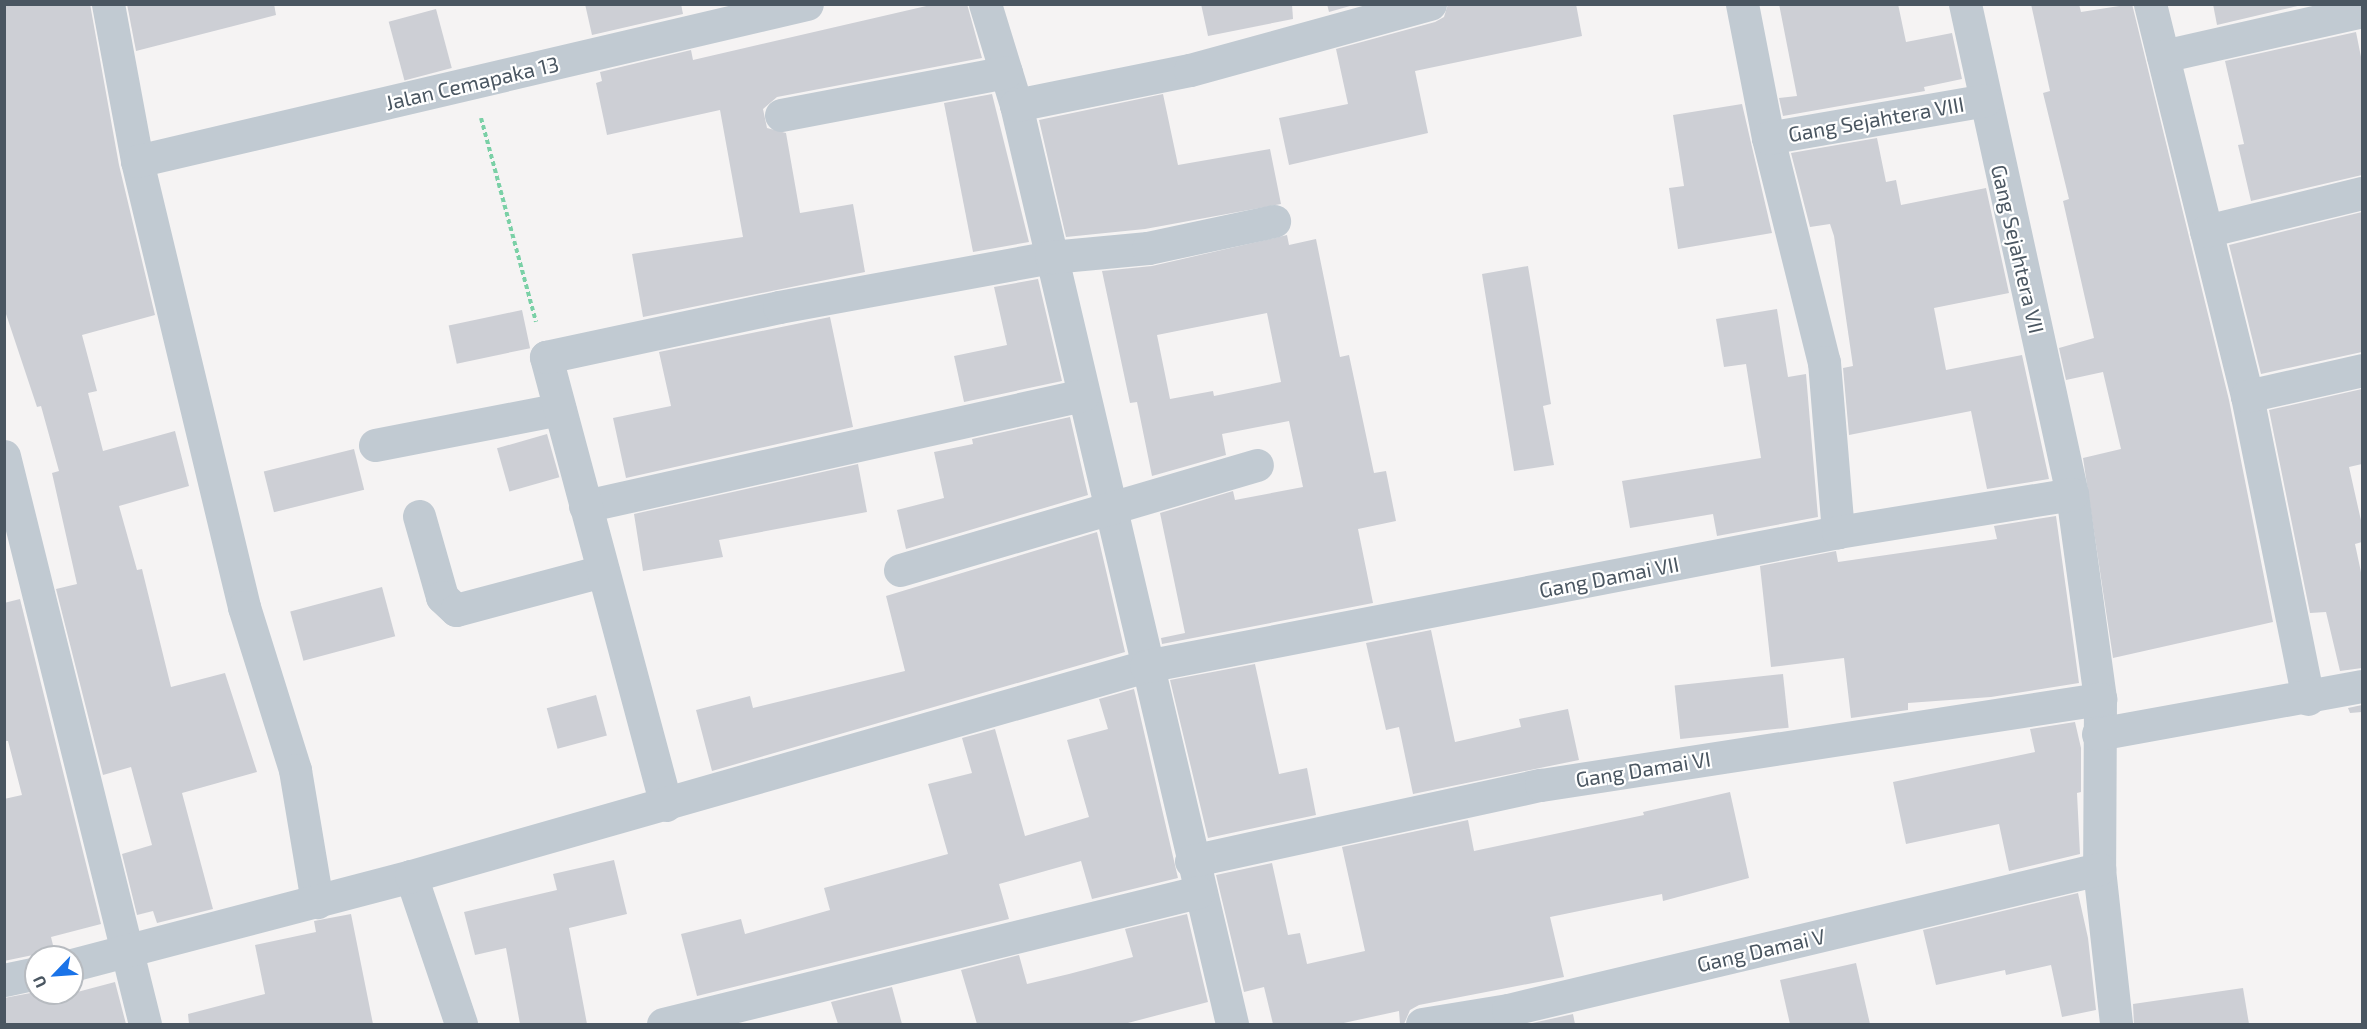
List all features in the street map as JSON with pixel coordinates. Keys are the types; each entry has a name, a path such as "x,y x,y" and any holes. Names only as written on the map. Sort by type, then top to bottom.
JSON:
{"street":[{"path":"108,4 137,161 244,607 296,770 317,902"},
{"name":"Jalan Cemapaka 13","path":"137,161 472,83 750,11 807,4"},
{"path":"985,4 1016,105 1107,507 1194,876 1232,1024"},
{"path":"1016,105 1190,70 1430,4"},
{"path":"1742,4 1768,138 1824,362 1838,532"},
{"name":"Gang Sejahtera VII","path":"1965,4 1984,100 2072,494 2100,699 2099,869 2116,1024"},
{"path":"2150,4 2247,396 2308,699"},
{"path":"2163,56 2362,11"},
{"path":"781,115 1006,72"},
{"name":"Gang Sejahtera VIII","path":"1768,138 1984,100"},
{"path":"2206,231 2362,193"},
{"path":"666,805 546,357 779,307 1051,257 1148,248 1274,221"},
{"path":"2247,396 2362,370"},
{"path":"585,506 1083,395"},
{"path":"375,445 560,409"},
{"path":"900,570 1107,507 1257,465"},
{"path":"7,474 145,1024"},
{"name":"Gang Damai VII","path":"84,962 317,902 666,805 1146,666 1838,532 2072,494"},
{"path":"419,516 442,597 456,610 603,571"},
{"path":"2098,734 2308,699 2362,686"},
{"name":"Gang Damai VI","path":"663,1024 1194,876 1541,785 2100,699"},
{"name":"Gang Damai V","path":"1422,1024 1508,1010 2099,869"},
{"path":"411,876 461,1024"},
{"path":"4,980 24,976"}],"path":[{"path":"472,83 546,357"}],"building":[{"path":"4,4 90,4 119,165 155,315 82,335 97,391 88,393 103,451 175,431 189,486 119,506 137,570 142,569 171,687 225,673 257,772 182,793 213,909 157,923 153,911 137,915 122,854 152,845 131,767 103,775 56,589 77,584 52,473 59,471 41,406 37,407 4,308"},
{"path":"127,4 274,4 276,15 136,51"},
{"path":"585,4 681,4 683,14 592,35"},
{"path":"935,4 967,4 982,58 777,97 763,109 767,128 786,133 800,213 853,204 865,272 643,317 632,254 743,237 720,110 607,135 596,83 602,81 600,72 691,50 693,60"},
{"path":"1201,4 1292,4 1293,19 1208,36"},
{"path":"1327,4 1357,4 1329,12"},
{"path":"1448,4 1576,4 1582,36 1415,71 1428,133 1289,165 1279,118 1348,104 1336,49 1435,22 1444,17"},
{"path":"1779,4 1898,4 1906,42 1952,33 1962,79 1924,87 1925,91 1783,116 1779,98 1797,96"},
{"path":"2031,4 2079,4 2081,12 2132,4 2229,400 2273,622 2113,658 2083,458 2121,449 2103,372 2066,380 2059,348 2094,338 2063,201 2069,199 2043,93 2050,91"},
{"path":"2213,4 2306,4 2217,25"},
{"path":"436,9 452,68 404,81 389,22"},
{"path":"2356,32 2362,62 2362,175 2251,201 2238,145 2244,144 2225,61"},
{"path":"992,94 1029,242 973,252 944,103"},
{"path":"1163,94 1178,165 1270,149 1281,204 1145,229 1066,237 1039,120"},
{"path":"1742,104 1772,233 1678,249 1669,188 1684,186 1673,115"},
{"path":"1877,138 1886,182 1896,180 1901,205 1986,188 2009,293 1934,308 1946,370 2022,355 2049,479 1987,489 1971,411 1849,435 1843,368 1853,366 1834,236 1830,224 1810,227 1791,153"},
{"path":"2362,212 2362,352 2261,374 2229,245"},
{"path":"1287,235 1289,245 1316,239 1340,357 1349,355 1374,473 1386,471 1396,521 1358,529 1373,603 1162,644 1161,638 1185,633 1160,513 1233,491 1235,500 1303,487 1289,421 1222,434 1226,455 1152,476 1137,402 1130,403 1102,271 1152,266","holes":["1267,313 1281,382 1214,396 1213,391 1170,399 1157,335"]},
{"path":"1528,266 1551,404 1543,406 1554,465 1514,471 1482,274"},
{"path":"1038,279 1062,381 964,402 954,356 1007,345 994,287"},
{"path":"1777,309 1788,377 1806,374 1818,517 1717,536 1713,514 1630,528 1622,481 1761,458 1746,364 1724,367 1716,319"},
{"path":"522,310 530,348 457,364 449,326"},
{"path":"830,317 853,427 626,478 613,418 671,406 659,352"},
{"path":"2362,389 2362,464 2349,467 2362,525 2362,542 2355,544 2362,577 2362,668 2340,671 2326,612 2310,613 2269,410"},
{"path":"1070,417 1088,495 906,549 897,510 944,498 934,452 973,444 972,439"},
{"path":"547,434 559,477 509,492 497,448"},
{"path":"354,449 364,490 274,512 264,471"},
{"path":"858,464 867,512 719,540 723,557 643,571 634,514"},
{"path":"2056,516 2079,683 1991,697 1908,703 1908,710 1851,718 1844,658 1771,667 1760,566 1836,551 1838,562 1997,539 1994,526"},
{"path":"1097,532 1125,652 712,771 696,710 750,696 753,708 905,671 886,596"},
{"path":"382,587 395,636 303,661 290,612"},
{"path":"20,599 101,924 51,937 53,945 24,945 24,957 4,961 4,799 22,795 8,741 4,741 4,603"},
{"path":"1431,630 1455,742 1521,727 1519,719 1568,709 1579,760 1413,794 1399,727 1386,730 1366,643"},
{"path":"1255,664 1279,774 1307,768 1316,815 1208,838 1170,680"},
{"path":"1783,674 1789,728 1680,739 1675,685"},
{"path":"1134,689 1178,878 1092,899 1081,861 999,884 1009,919 697,996 681,934 741,919 745,934 830,910 824,888 948,854 928,784 972,773 962,738 995,729 1025,836 1089,817 1067,740 1108,729 1099,699"},
{"path":"596,695 607,736 558,749 547,708"},
{"path":"2362,705 2362,712 2350,713 2348,708"},
{"path":"2075,722 2081,748 2081,792 2077,793 2080,854 2009,871 1999,824 1906,844 1893,782 2035,752 2030,729"},
{"path":"1730,792 1749,878 1663,901 1662,894 1550,917 1564,977 1419,1005 1410,1010 1404,1024 1400,1024 1399,1011 1339,1024 1273,1024 1264,987 1244,992 1216,875 1272,863 1288,935 1300,933 1307,964 1365,951 1342,847 1468,820 1474,851 1644,815 1643,812"},
{"path":"614,860 627,914 569,928 587,1024 520,1024 506,948 475,955 464,912 557,890 553,874"},
{"path":"2078,893 2088,938 2096,1010 2062,1017 2051,965 2006,975 2005,970 1936,985 1923,930"},
{"path":"351,914 373,1024 189,1024 188,1014 265,994 255,945 316,932 314,921"},
{"path":"1187,914 1208,1002 1124,1024 977,1024 961,970 1019,955 1027,984 1069,974 1133,957 1125,929"},
{"path":"1856,963 1870,1024 1790,1024 1780,980"},
{"path":"115,982 126,1024 4,1024 4,998 24,994 24,1005 84,1005 84,990"},
{"path":"892,987 902,1024 838,1024 831,1002"},
{"path":"2243,988 2249,1024 2134,1024 2133,1004"},
{"path":"1573,1014 1575,1024 1528,1024"}]}
